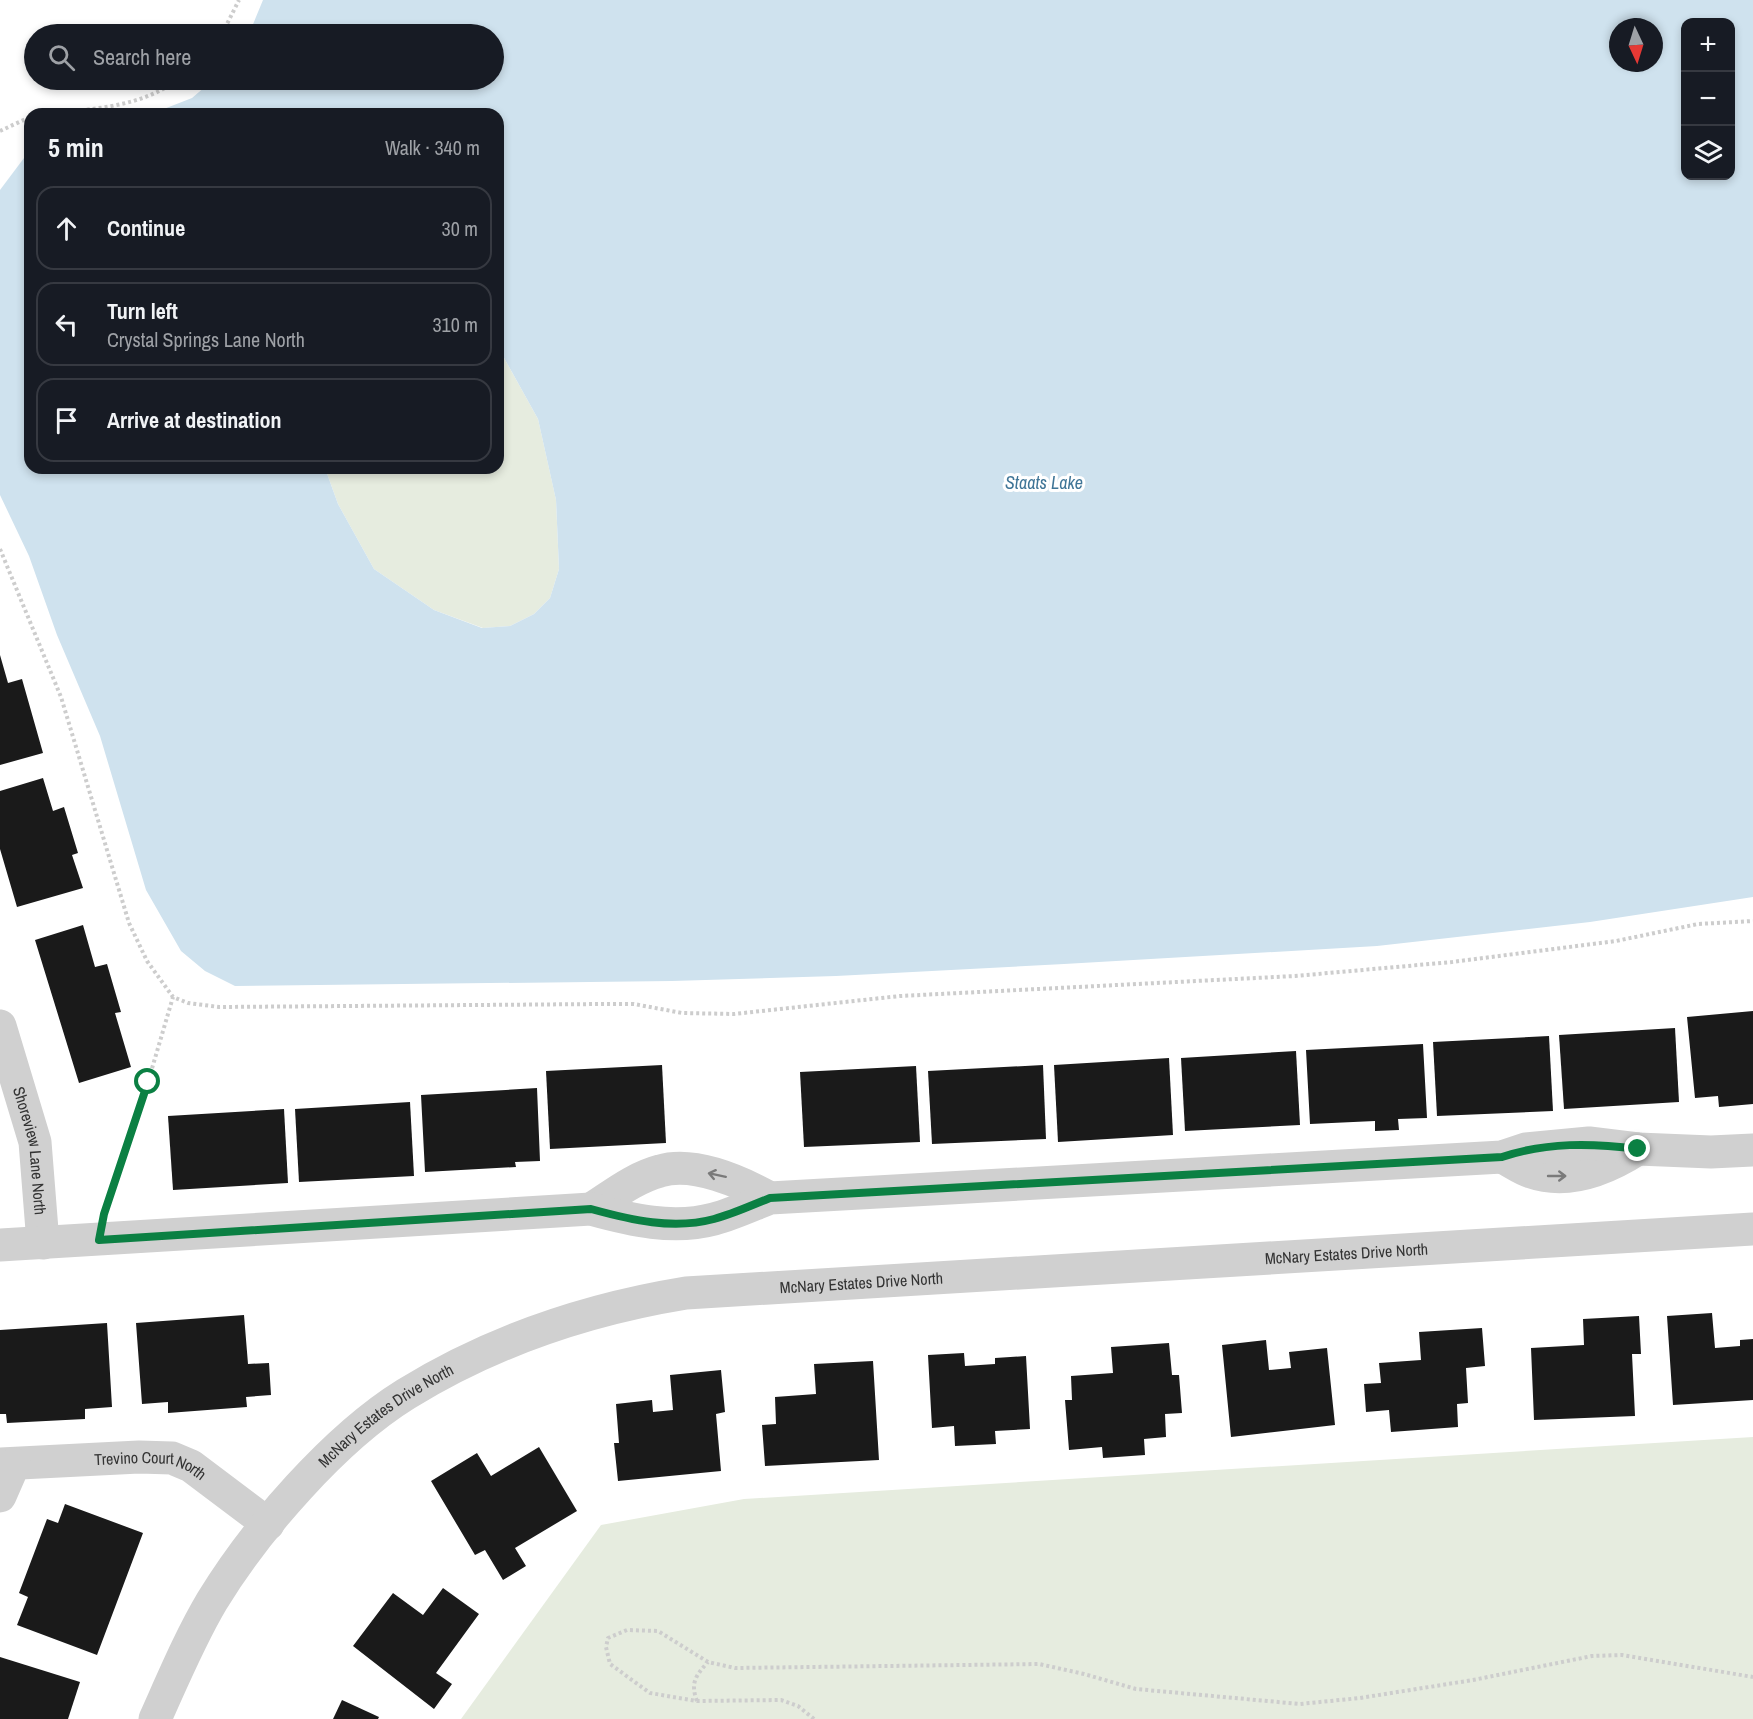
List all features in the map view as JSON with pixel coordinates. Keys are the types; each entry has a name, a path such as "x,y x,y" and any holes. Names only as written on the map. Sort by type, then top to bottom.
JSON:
{"street":[{"name":"Shoreview Lane North","path":"0,1026 35,1142 43,1243"},
{"path":"0,1245 591,1209 638,1221 685,1224 714,1219 770,1198 1502,1157 1526,1149 1589,1143 1638,1149 1711,1152 1753,1150"},
{"path":"591,1209 630,1183 661,1170 696,1170 735,1179 770,1198"},
{"name":"McNary Estates Drive North","path":"155,1719 212,1600 268,1524 355,1431 406,1394 475,1357 537,1331 586,1314 635,1301 686,1293 1753,1229"},
{"name":"Trevino Court North","path":"0,1496 7,1464 139,1457 172,1458 191,1466 268,1524"}],"path":[{"path":"227,24 239,0"},
{"path":"90,108 120,104 145,97 158,90"},
{"path":"0,131 24,120"},
{"path":"0,549 61,697 129,923 147,961 172,997 188,1003 219,1007 634,1004 682,1013 734,1014 870,999 1164,984 1452,962 1616,941 1698,924 1753,921"},
{"path":"99,1240 104,1214 148,1082 172,997"},
{"path":"814,1719 798,1706 781,1700 697,1701 650,1693 623,1676 610,1664 606,1647 608,1638 627,1630 658,1631 708,1662 735,1668 1039,1664 1136,1689 1300,1704 1360,1698 1473,1680 1592,1656 1622,1655 1753,1677"},
{"path":"697,1701 693,1684 696,1675 708,1662"}],"shaded area":[{"path":"504,358 538,419 556,500 559,569 550,598 534,614 510,626 483,628 434,610 374,569 338,504 327,474 504,474"},
{"path":"1753,1437 1753,1719 461,1719 601,1525 744,1499"}],"water":[{"name":"Staats Lake","path":"263,0 1753,0 1753,897 1590,922 1377,946 836,976 672,981 235,986 205,971 181,951 146,890 100,736 57,635 29,556 0,495 0,190 24,158 24,474 327,474 338,504 374,569 434,610 482,628 510,626 534,614 550,598 559,569 556,500 538,419 504,358 504,108 166,108 192,98 201,90 504,90 504,24 253,24"}],"building":[{"path":"0,655 8,683 22,679 43,753 0,765"},
{"path":"43,778 53,811 64,807 78,853 72,855 83,888 17,907 0,849 0,791"},
{"path":"83,925 95,967 107,964 121,1012 115,1013 131,1067 79,1083 35,940"},
{"path":"1753,1011 1753,1104 1719,1107 1718,1096 1695,1098 1687,1017"},
{"path":"1675,1028 1679,1102 1564,1109 1559,1035"},
{"path":"1549,1036 1553,1111 1437,1116 1433,1042"},
{"path":"1423,1044 1427,1118 1398,1119 1399,1130 1375,1131 1375,1121 1310,1124 1306,1050"},
{"path":"1296,1051 1300,1125 1185,1131 1181,1058"},
{"path":"1169,1058 1173,1135 1058,1142 1054,1065"},
{"path":"662,1065 666,1143 550,1149 546,1071"},
{"path":"1043,1065 1046,1139 932,1144 928,1071"},
{"path":"916,1066 920,1142 804,1147 800,1072"},
{"path":"537,1088 540,1161 515,1162 516,1167 425,1172 421,1095"},
{"path":"410,1102 414,1176 299,1182 295,1109"},
{"path":"284,1109 288,1183 173,1190 168,1116"},
{"path":"1712,1313 1715,1348 1740,1346 1740,1340 1753,1339 1753,1400 1673,1405 1667,1316"},
{"path":"244,1315 248,1364 269,1363 271,1395 246,1397 247,1407 168,1413 168,1402 142,1404 136,1323"},
{"path":"1639,1316 1641,1354 1632,1354 1635,1416 1534,1420 1531,1348 1584,1345 1583,1319"},
{"path":"107,1323 112,1407 85,1409 85,1419 7,1423 6,1414 0,1414 0,1330"},
{"path":"1482,1328 1485,1366 1466,1368 1468,1403 1457,1404 1458,1427 1391,1432 1389,1410 1366,1412 1364,1384 1381,1383 1379,1363 1421,1360 1419,1332"},
{"path":"1266,1340 1269,1370 1291,1368 1289,1352 1327,1348 1335,1425 1231,1437 1222,1345"},
{"path":"1169,1343 1172,1375 1179,1375 1182,1413 1165,1414 1166,1437 1144,1439 1145,1455 1103,1458 1102,1447 1069,1450 1065,1400 1072,1400 1071,1376 1113,1373 1111,1347"},
{"path":"964,1353 965,1366 995,1364 995,1358 1026,1356 1030,1429 995,1431 996,1444 955,1446 954,1426 932,1428 928,1355"},
{"path":"873,1361 879,1460 765,1466 762,1425 776,1424 775,1397 816,1394 814,1364"},
{"path":"721,1370 725,1412 716,1414 721,1471 618,1481 614,1443 619,1443 616,1404 652,1400 653,1412 673,1410 670,1375"},
{"path":"539,1447 577,1511 515,1548 526,1566 503,1580 485,1550 475,1555 431,1481 477,1453 491,1476"},
{"path":"65,1504 143,1533 97,1655 17,1625 28,1597 19,1593 47,1519 58,1523"},
{"path":"443,1588 479,1614 436,1673 452,1684 434,1709 353,1646 393,1593 423,1615"},
{"path":"0,1657 80,1682 68,1719 0,1719"},
{"path":"342,1700 379,1717 378,1719 333,1719"}],"route":[{"path":"148,1082 104,1214 99,1240 591,1209 638,1221 685,1224 714,1219 770,1198 1502,1157 1526,1149 1589,1143 1638,1149"}]}
